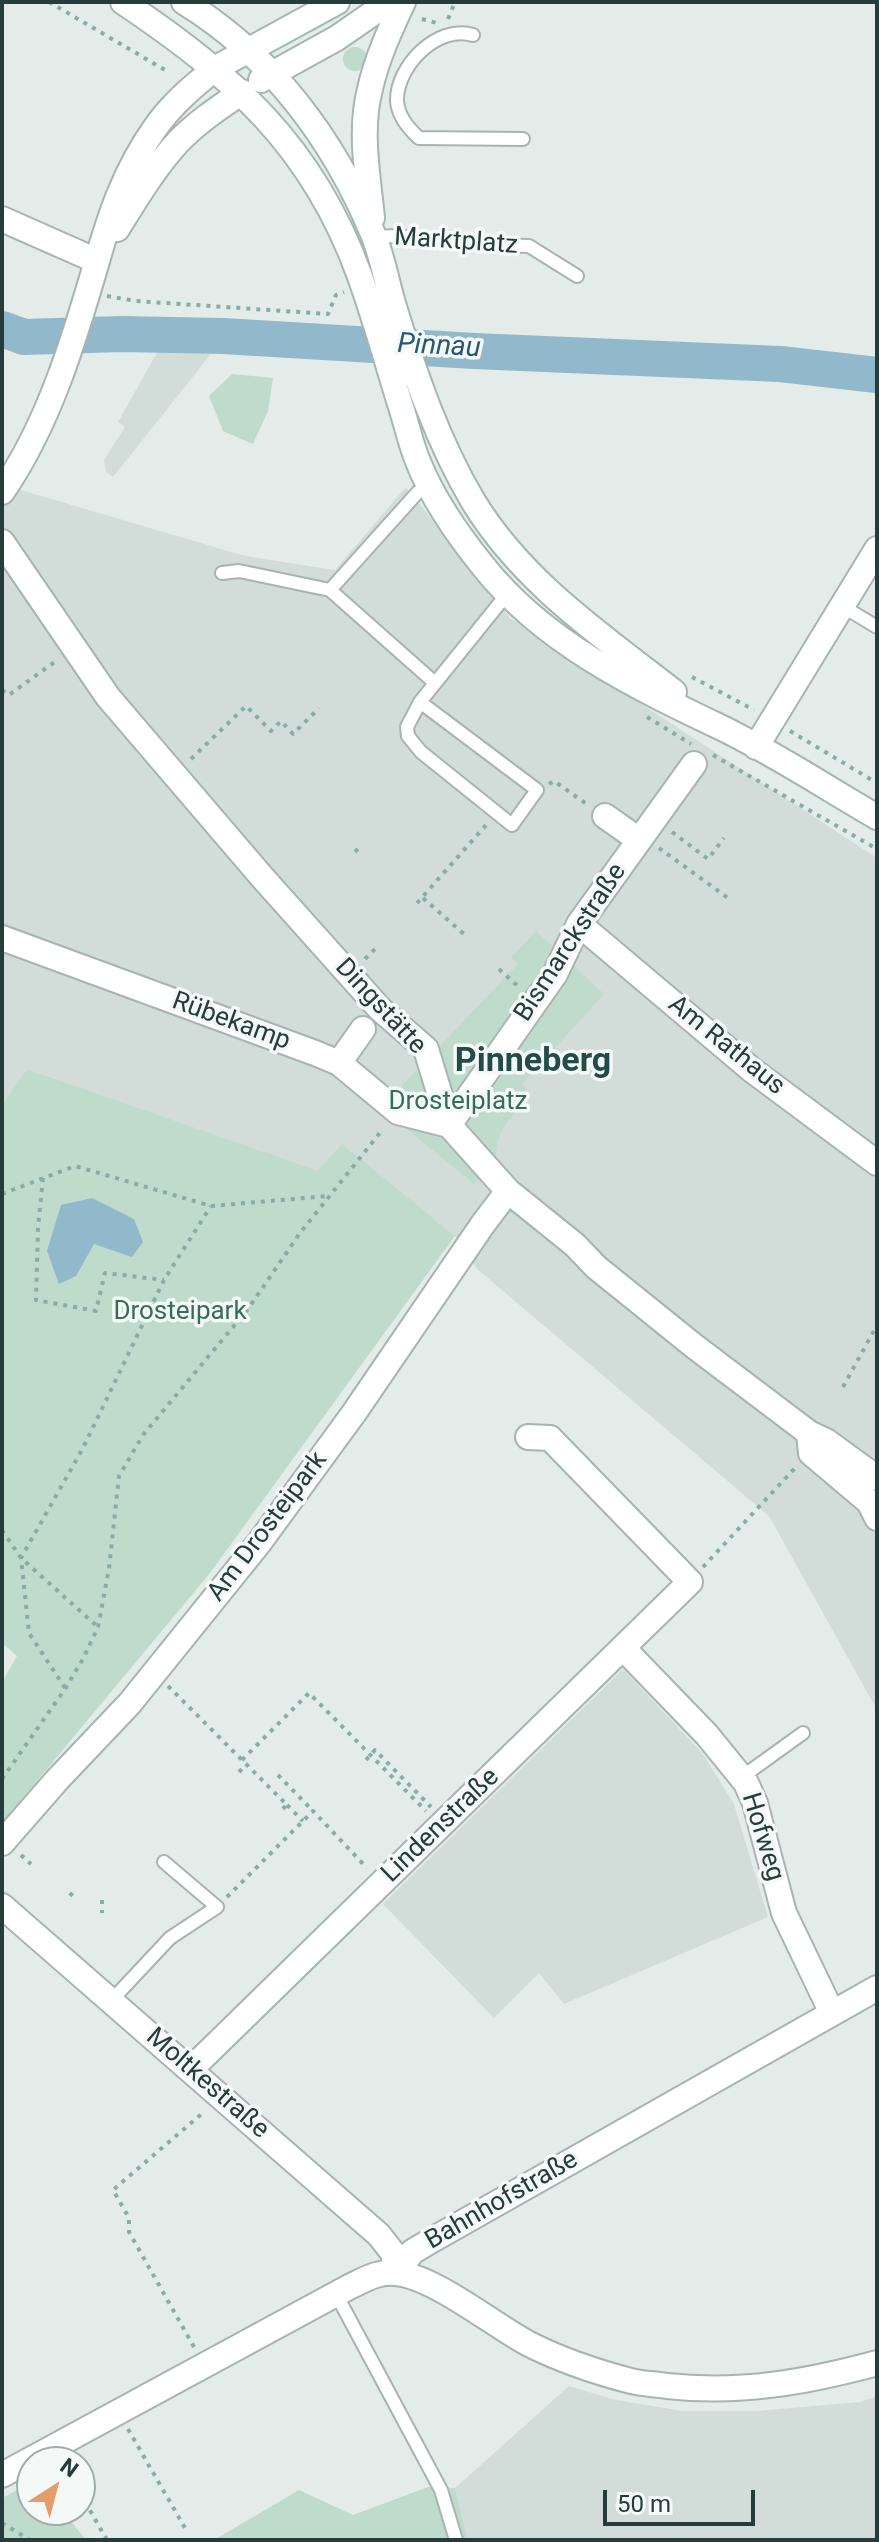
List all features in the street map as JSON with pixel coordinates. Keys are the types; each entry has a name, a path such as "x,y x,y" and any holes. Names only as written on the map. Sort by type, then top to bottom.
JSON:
{"street":[{"path":"123,2 216,68 242,92 292,149 324,199 345,241 406,383 494,532 536,580 721,727"},
{"path":"184,2 250,50 273,73 332,154 374,237"},
{"path":"2,492 36,431 65,359 106,223 123,185 156,127 187,90 216,68 337,2"},
{"path":"97,261 146,184 179,142 242,92 337,38 389,2"},
{"path":"371,303 374,237 365,149 367,107 386,38 403,2"},
{"path":"2,219 97,261"},
{"path":"406,383 418,463 465,543 507,594 569,646 678,709 721,727 877,817"},
{"path":"430,486 445,484 473,499"},
{"name":"Dingstätte","path":"2,542 108,697 175,775 370,1021 426,1049 449,1125 508,1191 694,1346 869,1472"},
{"path":"756,747 877,549"},
{"path":"569,646 593,649 603,646 608,640"},
{"name":"Bismarckstraße","path":"449,1125 555,974 579,924 699,757"},
{"name":"Bismarckstraße","path":"605,816 640,837"},
{"name":"Am Rathaus","path":"579,924 752,1070 877,1163"},
{"name":"Rübekamp","path":"2,938 339,1063 398,1112 449,1125"},
{"path":"339,1063 370,1021"},
{"name":"Am Drosteipark","path":"2,1843 130,1703 259,1543 508,1191"},
{"path":"815,1436 873,1510"},
{"path":"528,1437 550,1438 690,1582"},
{"path":"869,1472 873,1510"},
{"name":"Lindenstraße","path":"191,2069 381,1884 436,1817 623,1648 690,1582"},
{"name":"Hofweg","path":"623,1648 707,1735 742,1777 755,1803 784,1913 832,2013"},
{"name":"Moltkestraße","path":"2,1906 379,2235 393,2253 397,2273"},
{"name":"Bahnhofstraße","path":"397,2273 412,2252 432,2240 877,1988"},
{"path":"2,2475 368,2277 383,2273 397,2273 420,2280 529,2344 576,2364 634,2382 698,2389 750,2389 816,2379 877,2363"}],"lane":[{"path":"473,35 466,32 439,39 414,58 403,77 397,102 406,127 419,138 523,139"},
{"name":"Marktplatz","path":"374,237 529,246 577,276"},
{"path":"330,590 418,492 430,486"},
{"path":"222,573 239,571 330,590 435,683"},
{"path":"420,702 537,790 512,825 432,762 412,743 407,727 420,702 507,594"},
{"path":"842,606 877,627"},
{"path":"742,1777 803,1733"},
{"path":"111,2001 170,1938 217,1907 164,1862"},
{"path":"336,2294 441,2490 456,2540"}],"path":[{"path":"49,2 165,70"},
{"path":"446,25 455,2"},
{"path":"86,292 136,301 328,314 336,295 344,292 371,303"},
{"path":"2,690 9,695 74,648"},
{"path":"684,672 752,709"},
{"path":"175,775 246,706 271,731 281,721 293,734 319,708"},
{"path":"790,731 877,783"},
{"path":"699,757 877,849"},
{"path":"537,790 554,781 605,816"},
{"path":"417,903 482,830"},
{"path":"669,830 708,859 724,838"},
{"path":"640,837 728,898"},
{"path":"355,849 362,856"},
{"path":"423,898 465,935"},
{"path":"499,969 535,1003"},
{"path":"2,1779 65,1689 98,1627 109,1569 119,1476 143,1435 248,1309 328,1196 398,1112"},
{"path":"2,1194 75,1166 211,1206 328,1196"},
{"path":"43,1178 36,1300 96,1311 105,1273 164,1280"},
{"path":"65,1689 29,1633 21,1558 83,1448 164,1280 211,1206"},
{"path":"843,1387 877,1325"},
{"path":"690,1582 764,1500 815,1436"},
{"path":"2,1530 21,1558 98,1627"},
{"path":"155,1673 303,1821"},
{"path":"242,1760 309,1693 368,1757 436,1817"},
{"path":"368,1757 375,1750 436,1817"},
{"path":"239,1772 246,1765"},
{"path":"278,1775 381,1884"},
{"path":"279,1812 287,1805"},
{"path":"217,1907 313,1811"},
{"path":"70,1896 76,1888"},
{"path":"102,1900 102,1913"},
{"path":"204,2365 129,2232 129,2218 113,2190 222,2097"},
{"path":"116,2432 127,2426 185,2528"},
{"path":"96,2521 107,2540"},
{"path":"2,2523 30,2540"}],"shaded area":[{"path":"158,351 211,354 113,477 106,472 104,460 125,427 118,422"},
{"path":"406,487 510,618 877,858 877,1710 769,1516 477,1269 455,1236 342,1145 319,1172 27,1069 2,1105 2,503 14,488 245,556 335,570"},
{"path":"623,1669 703,1754 734,1804 768,1917 564,2004 539,1973 494,2018 383,1904"},
{"path":"569,2386 616,2400 683,2411 757,2411 860,2402 877,2396 877,2540 468,2540 455,2488"}],"green space":[{"path":"355,47 364,50 367,59 364,68 355,71 346,68 343,59 346,50"},
{"path":"232,374 273,378 268,411 253,444 223,431 209,396"},
{"name":"Drosteiplatz","path":"536,931 604,994 522,1084 527,1090 527,1101 505,1126 498,1139 496,1156 474,1184 381,1108 518,964 511,958"},
{"name":"Drosteipark","path":"27,1069 318,1171 342,1144 455,1236 210,1573 2,1823 2,1682 17,1656 2,1643 2,1105"},
{"path":"428,2487 455,2488 468,2540 214,2540 299,2490 353,2515"},
{"path":"16,2491 16,2526 75,2526 86,2540 2,2540 2,2498"}],"water":[{"path":"92,1198 134,1219 143,1242 132,1257 94,1244 76,1276 59,1284 47,1251 61,1205"}],"waterway":[{"name":"Pinnau","path":"2,329 24,337 122,334 223,336 780,364 877,375"}],"district":[{"name":"Pinneberg","path":"533,1062"}]}
